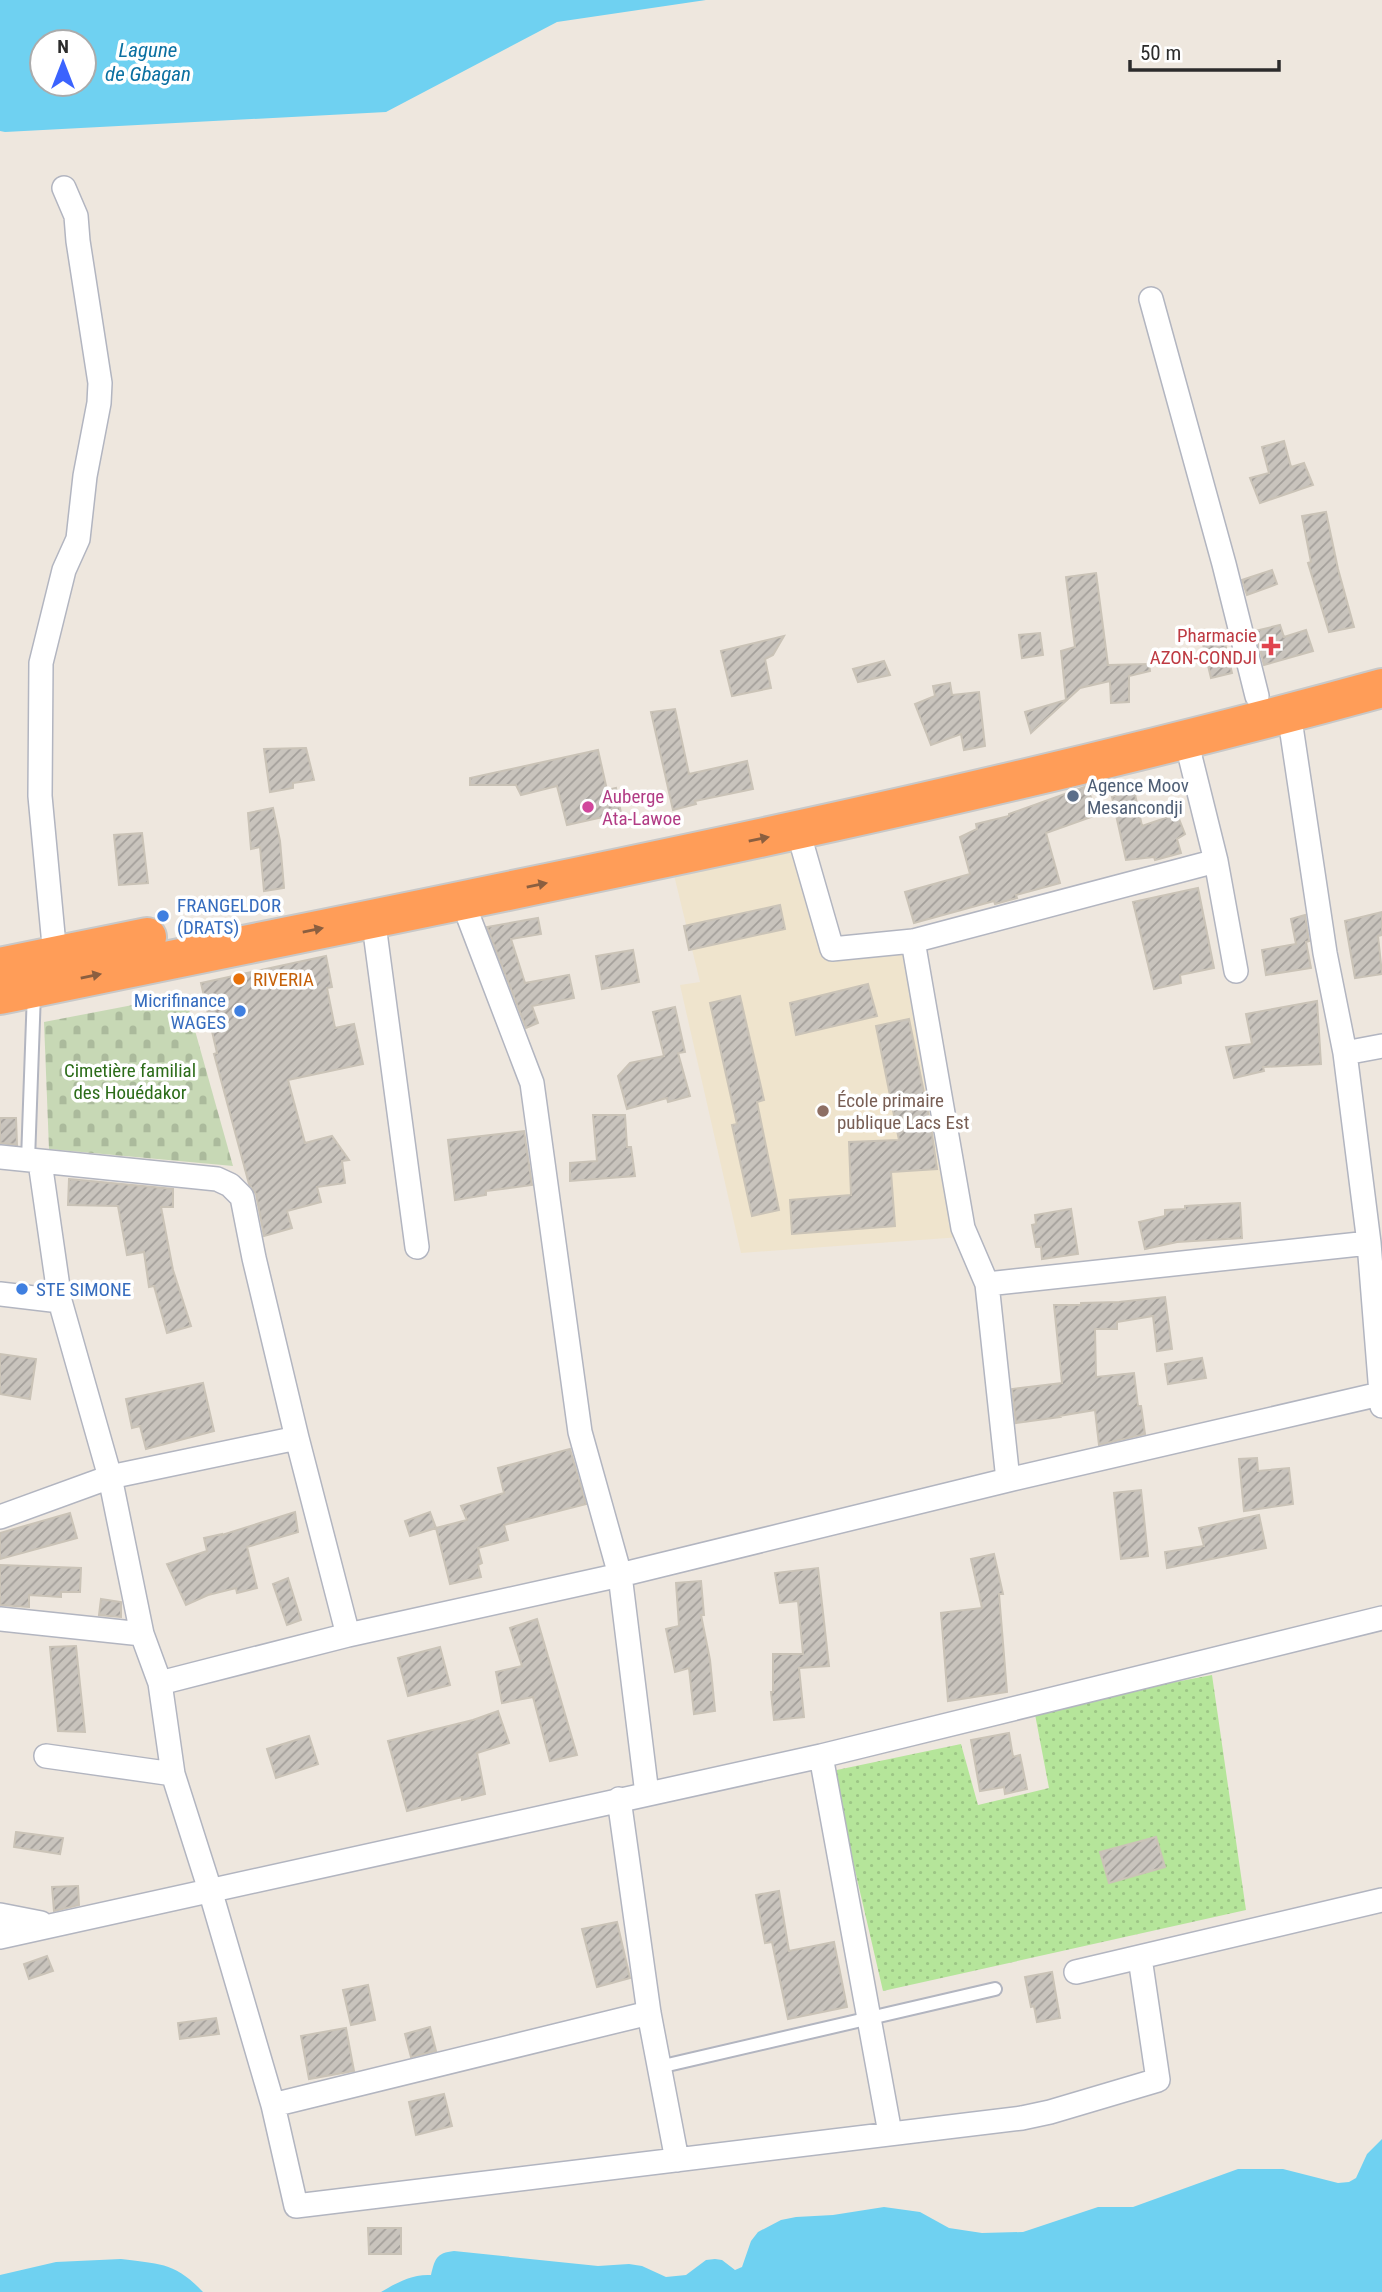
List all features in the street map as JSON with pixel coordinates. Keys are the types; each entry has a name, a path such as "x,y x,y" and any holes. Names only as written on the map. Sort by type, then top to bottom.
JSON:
{"highway":[{"path":"17,992 798,831 1186,740 1382,662"},
{"path":"0,967 1273,705 1382,688"}],"street":[{"path":"55,956 40,796 41,663 64,570 78,539 100,383 76,216 64,188"},
{"path":"160,1683 348,1634 620,1574 1008,1480 1381,1400 1369,1243 1345,1052 1325,953 1273,705 1220,551 1152,299"},
{"path":"1186,740 1216,861 1236,971"},
{"path":"798,831 832,949 913,941 1216,861"},
{"path":"462,900 532,1083 580,1432 620,1574 647,1794"},
{"path":"373,918 417,1247"},
{"path":"913,941 963,1228 987,1284 1008,1480"},
{"path":"1345,1052 1382,1046"},
{"path":"0,1157 217,1179 230,1185 242,1197 297,1438 348,1634"},
{"path":"34,1161 61,1301 110,1478 142,1634 160,1683 173,1774 273,2105 296,2206 1021,2118 1050,2112 1158,2080 1140,1958"},
{"path":"987,1284 1369,1243"},
{"path":"0,1294 61,1301"},
{"path":"0,1517 110,1478 297,1438"},
{"path":"0,1937 821,1756 1382,1618"},
{"path":"0,1619 142,1634"},
{"path":"46,1756 173,1774"},
{"path":"821,1756 890,2133"},
{"path":"619,1799 649,2013 677,2160"},
{"path":"1076,1972 1382,1900"},
{"path":"0,1915 52,1926"},
{"path":"273,2105 649,2013"}],"lane":[{"path":"17,992 34,1161"},
{"path":"659,2067 995,1989"}],"shaded area":[{"name":"École primaire publique Lacs Est","path":"794,848 833,954 909,953 961,1237 741,1253 680,985 700,982 673,871"}],"green space":[{"name":"Cimetière familial des Houédakor","path":"185,995 233,1166 49,1149 44,1022"},
{"path":"1212,1675 1246,1910 883,1991 832,1771 961,1744 978,1805 1049,1788 1034,1709"}],"water":[{"name":"Lagune de Gbagan","path":"0,0 706,0 557,22 386,112 0,131"},
{"path":"1382,2139 1382,2292 381,2292 411,2277 431,2275 437,2258 443,2253 454,2251 598,2266 629,2264 642,2266 666,2277 686,2275 706,2260 715,2259 722,2260 735,2270 742,2267 751,2241 758,2232 781,2220 884,2207 920,2212 949,2228 982,2233 1023,2232 1098,2207 1133,2207 1238,2169 1283,2169 1338,2183 1349,2182 1356,2178 1367,2154"},
{"path":"121,2259 166,2266 184,2275 203,2292 0,2292 0,2275 56,2262"}],"building":[{"path":"1284,441 1291,467 1304,463 1313,485 1260,503 1250,478 1269,473 1262,447"},
{"path":"1326,512 1354,627 1329,632 1308,563 1311,562 1302,516"},
{"path":"1272,570 1277,584 1247,595 1242,580"},
{"path":"1096,573 1108,665 1149,664 1150,671 1129,676 1129,702 1111,703 1110,681 1080,688 1031,733 1025,712 1066,700 1061,651 1075,647 1066,577"},
{"path":"1280,625 1284,637 1306,630 1313,651 1264,665 1255,631"},
{"path":"1222,631 1232,673 1211,678 1201,636"},
{"path":"1040,633 1043,655 1022,658 1019,635"},
{"path":"784,636 773,655 765,659 771,688 732,696 721,651"},
{"path":"884,661 890,675 858,682 853,669"},
{"path":"950,683 952,695 979,692 985,746 964,750 961,734 931,745 915,704 935,696 933,686"},
{"path":"675,709 689,774 747,761 753,789 695,801 696,804 673,810 651,712"},
{"path":"306,748 314,780 293,783 293,788 270,792 264,749"},
{"path":"598,750 607,790 616,788 621,813 567,825 557,786 521,795 516,785 470,785 470,778"},
{"path":"1087,786 1097,815 1046,833 1060,883 1016,895 1017,898 995,904 994,901 914,923 905,892 970,874 960,837 977,829 976,824 1009,816"},
{"path":"1134,790 1142,826 1177,814 1185,834 1177,839 1181,853 1155,860 1154,857 1126,860 1112,797"},
{"path":"273,808 280,841 284,888 264,891 260,847 251,849 248,813"},
{"path":"142,833 148,883 119,885 114,835"},
{"path":"1198,888 1214,968 1180,975 1181,983 1154,989 1133,902"},
{"path":"780,905 785,929 689,950 684,926"},
{"path":"1382,912 1382,935 1378,936 1382,974 1355,978 1345,921"},
{"path":"1305,915 1311,968 1266,975 1262,950 1296,944 1291,919"},
{"path":"538,918 541,934 511,939 525,983 569,975 574,998 532,1006 538,1023 526,1028 487,927"},
{"path":"633,950 639,982 602,989 596,956"},
{"path":"326,956 332,987 327,988 335,1028 354,1024 363,1064 288,1080 305,1143 332,1136 349,1160 342,1161 345,1183 317,1187 321,1202 287,1211 292,1228 264,1236 256,1194 249,1184 214,1054 217,1053 201,983"},
{"path":"868,984 877,1016 796,1035 790,1003"},
{"path":"740,996 764,1100 757,1102 779,1210 752,1216 732,1125 737,1124 710,1003"},
{"path":"1317,1001 1321,1064 1263,1067 1264,1071 1234,1078 1226,1047 1252,1044 1246,1014"},
{"path":"675,1007 685,1052 678,1053 690,1096 668,1102 667,1098 627,1109 618,1076 630,1063 664,1056 653,1012"},
{"path":"909,1019 937,1169 891,1172 895,1226 792,1234 790,1200 851,1195 849,1142 899,1140 876,1026"},
{"path":"593,1115 625,1115 627,1147 631,1147 635,1176 570,1181 570,1163 597,1161"},
{"path":"0,1118 16,1118 17,1145 0,1143"},
{"path":"524,1131 532,1185 486,1191 486,1195 455,1200 448,1140"},
{"path":"69,1179 173,1189 173,1207 161,1207 173,1270 191,1326 167,1333 154,1286 149,1287 144,1252 127,1255 118,1206 68,1205"},
{"path":"1240,1203 1242,1238 1177,1242 1145,1249 1139,1222 1165,1216 1165,1210 1185,1209 1185,1206"},
{"path":"1071,1209 1078,1254 1042,1259 1041,1247 1036,1247 1032,1225 1036,1224 1035,1215"},
{"path":"1165,1297 1172,1349 1157,1351 1153,1316 1117,1322 1117,1329 1095,1329 1096,1377 1134,1373 1145,1434 1099,1445 1095,1410 1016,1423 1012,1389 1062,1383 1054,1305"},
{"path":"0,1354 36,1359 30,1399 0,1394"},
{"path":"1202,1358 1206,1378 1168,1384 1165,1364"},
{"path":"203,1383 214,1431 146,1449 140,1426 132,1428 126,1399"},
{"path":"570,1449 586,1504 504,1525 508,1540 478,1548 482,1563 478,1565 481,1577 450,1584 436,1528 467,1520 461,1506 504,1493 498,1468"},
{"path":"1257,1458 1258,1471 1289,1468 1293,1504 1244,1511 1239,1459"},
{"path":"1141,1490 1148,1556 1121,1559 1114,1493"},
{"path":"295,1512 298,1532 247,1547 257,1588 237,1593 236,1588 208,1595 186,1605 167,1564 207,1551 204,1538"},
{"path":"430,1512 436,1528 410,1536 405,1521"},
{"path":"70,1513 77,1538 0,1559 0,1533"},
{"path":"1259,1515 1266,1548 1167,1568 1165,1552 1204,1546 1199,1528"},
{"path":"994,1554 1003,1594 999,1594 1007,1692 948,1701 941,1613 982,1608 971,1559"},
{"path":"0,1565 81,1568 80,1592 61,1592 61,1597 29,1595 29,1607 0,1605"},
{"path":"818,1568 829,1666 799,1668 804,1717 774,1720 771,1692 773,1654 803,1654 798,1601 780,1603 775,1573"},
{"path":"288,1578 301,1620 287,1625 273,1584"},
{"path":"701,1581 704,1615 701,1615 710,1660 715,1711 694,1714 689,1668 675,1672 666,1629 679,1626 676,1583"},
{"path":"101,1599 121,1602 121,1617 99,1615"},
{"path":"537,1619 577,1755 550,1761 533,1697 502,1703 496,1672 522,1666 510,1628"},
{"path":"76,1646 85,1732 58,1731 50,1647"},
{"path":"440,1647 450,1685 408,1696 398,1658"},
{"path":"498,1711 509,1743 477,1753 485,1794 407,1811 388,1741 473,1720"},
{"path":"1009,1733 1013,1757 1020,1755 1027,1789 1005,1794 1004,1787 980,1791 971,1740"},
{"path":"309,1736 318,1764 276,1778 267,1749"},
{"path":"16,1832 63,1838 60,1854 14,1847"},
{"path":"1156,1837 1165,1867 1109,1883 1100,1852"},
{"path":"78,1886 79,1905 54,1911 52,1887"},
{"path":"779,1891 789,1951 834,1942 847,2007 788,2019 772,1942 765,1943 756,1895"},
{"path":"617,1922 630,1978 597,1987 582,1929"},
{"path":"47,1956 53,1971 29,1979 24,1964"},
{"path":"1052,1972 1060,2018 1037,2022 1025,1977"},
{"path":"368,1985 375,2020 351,2025 343,1990"},
{"path":"216,2018 219,2034 180,2039 178,2023"},
{"path":"430,2027 436,2051 411,2057 405,2034"},
{"path":"346,2028 354,2071 309,2079 301,2036"},
{"path":"444,2094 452,2126 416,2135 409,2102"},
{"path":"368,2228 401,2228 401,2254 369,2254"}],"place":[{"name":"Pharmacie AZON-CONDJI","path":"1271,646"},
{"name":"Agence Moov Mesancondji","path":"1073,796"},
{"name":"Auberge Ata-Lawoe","path":"588,807"},
{"name":"FRANGELDOR (DRATS)","path":"163,916"},
{"name":"RIVERIA","path":"239,979"},
{"name":"Micrifinance WAGES","path":"240,1011"},
{"name":"École primaire publique Lacs Est","path":"823,1111"},
{"name":"STE SIMONE","path":"22,1289"}]}
